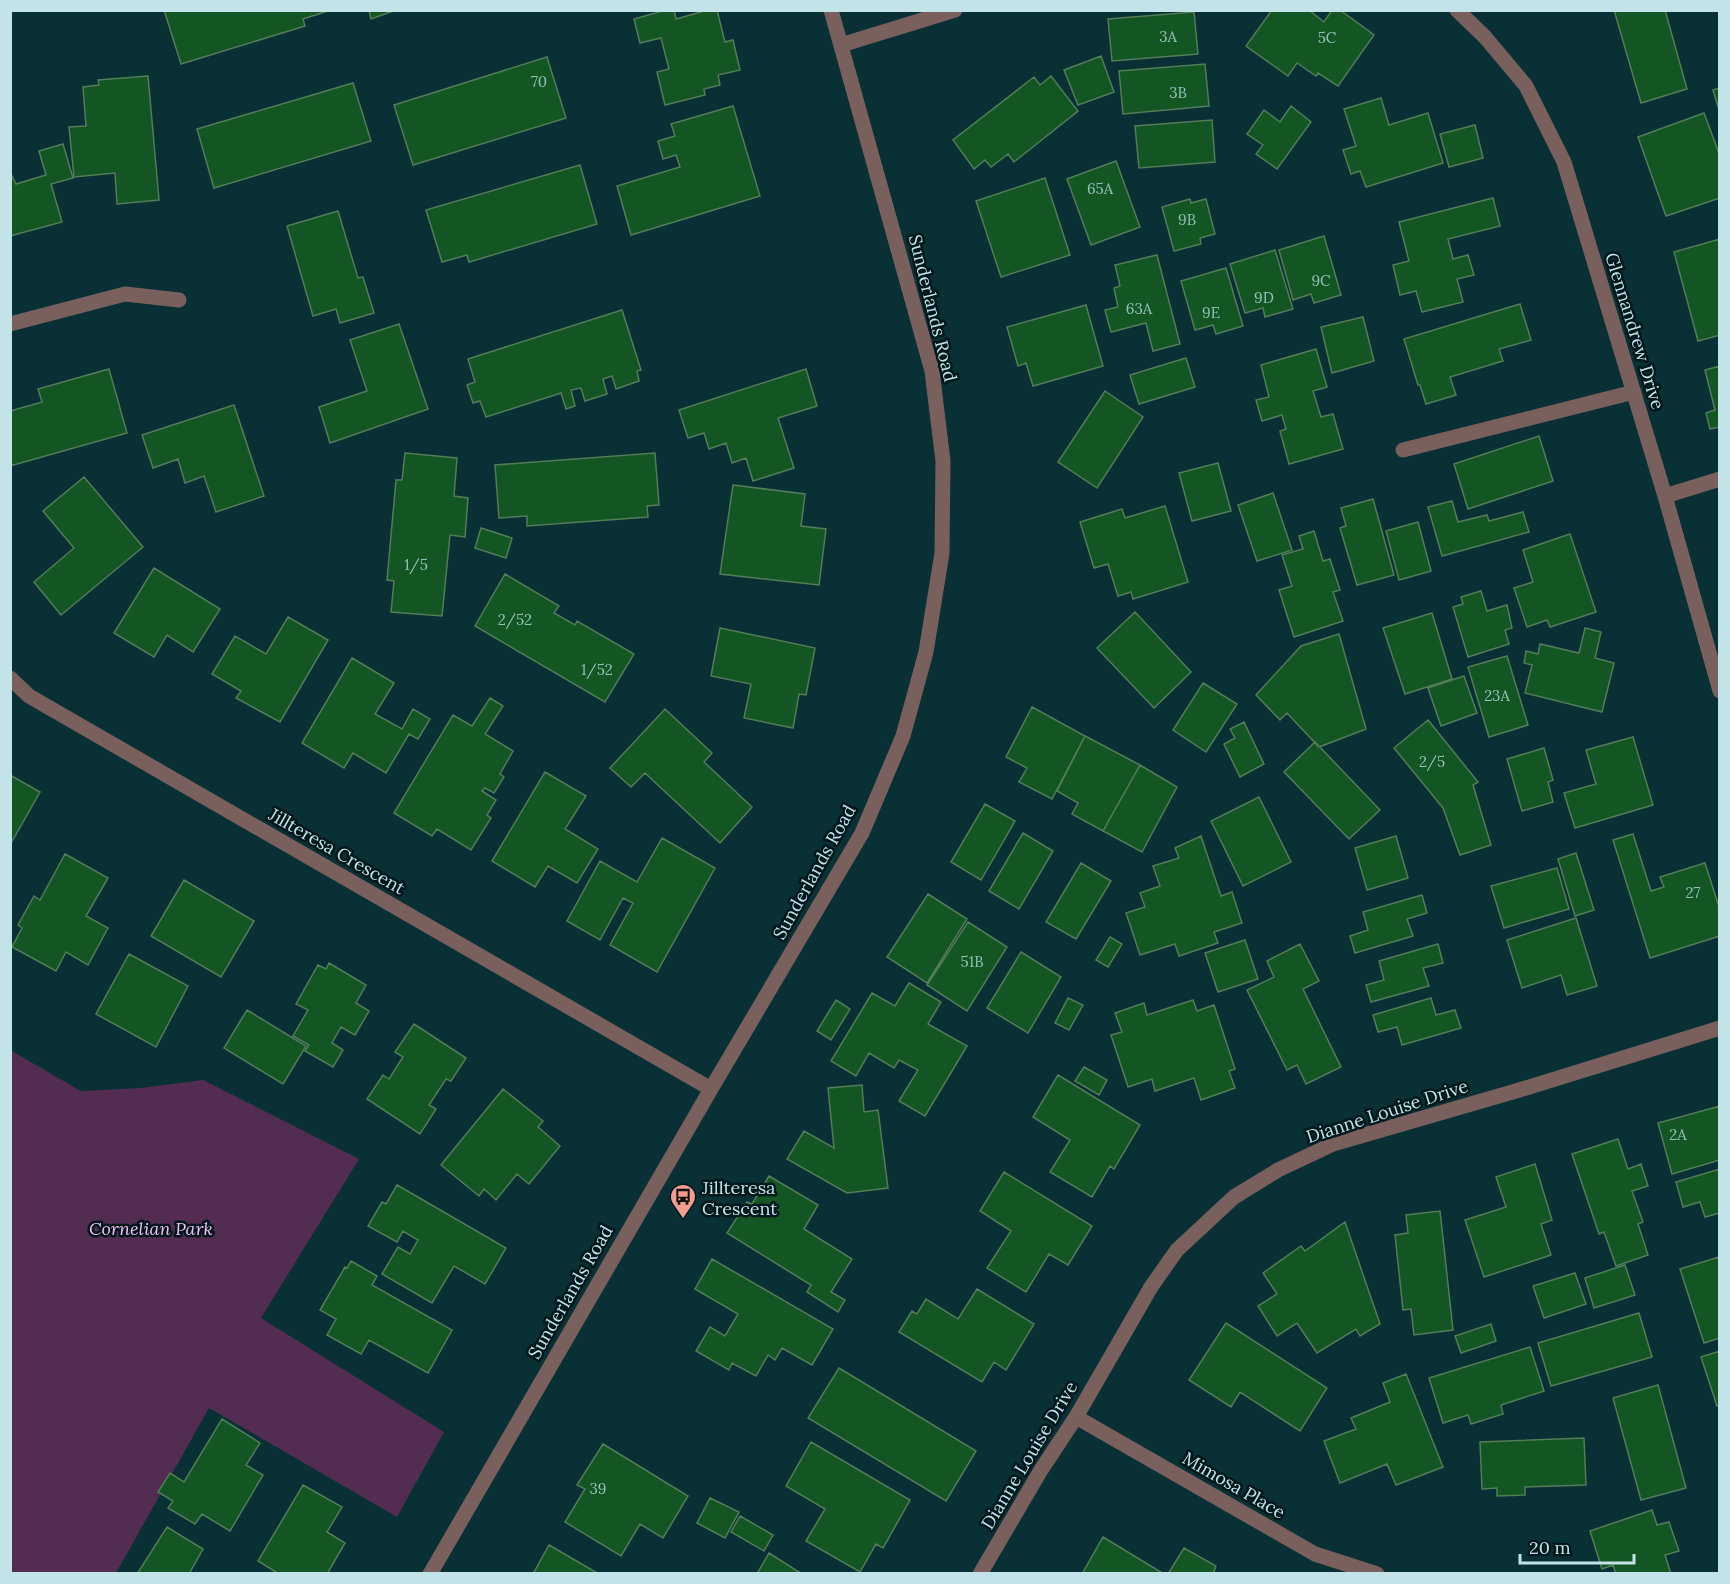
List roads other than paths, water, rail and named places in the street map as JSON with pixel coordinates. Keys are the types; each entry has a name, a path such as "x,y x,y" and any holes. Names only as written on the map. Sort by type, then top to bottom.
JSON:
{"street":[{"name":"Sunderlands Road","path":"430,1574 862,833 903,736 926,652 942,553 943,461 932,371 831,10"},
{"path":"841,45 956,10"},
{"name":"Glennandrew Drive","path":"1457,10 1485,37 1526,86 1564,162 1665,496 1719,691"},
{"path":"10,324 125,294 178,300"},
{"path":"1402,450 1634,392"},
{"path":"1665,496 1719,479"},
{"name":"Jillteresa Crescent","path":"10,678 29,696 711,1089"},
{"name":"Dianne Louise Drive","path":"980,1574 1041,1470 1076,1417 1151,1287 1177,1250 1234,1197 1252,1185 1333,1144 1516,1091 1719,1028"},
{"name":"Mimosa Place","path":"1076,1417 1315,1554 1377,1574"}],"place":[{"name":"Jillteresa Crescent","path":"683,1220"}],"park label":[{"name":"Cornelian Park","path":"151,1228"}]}
